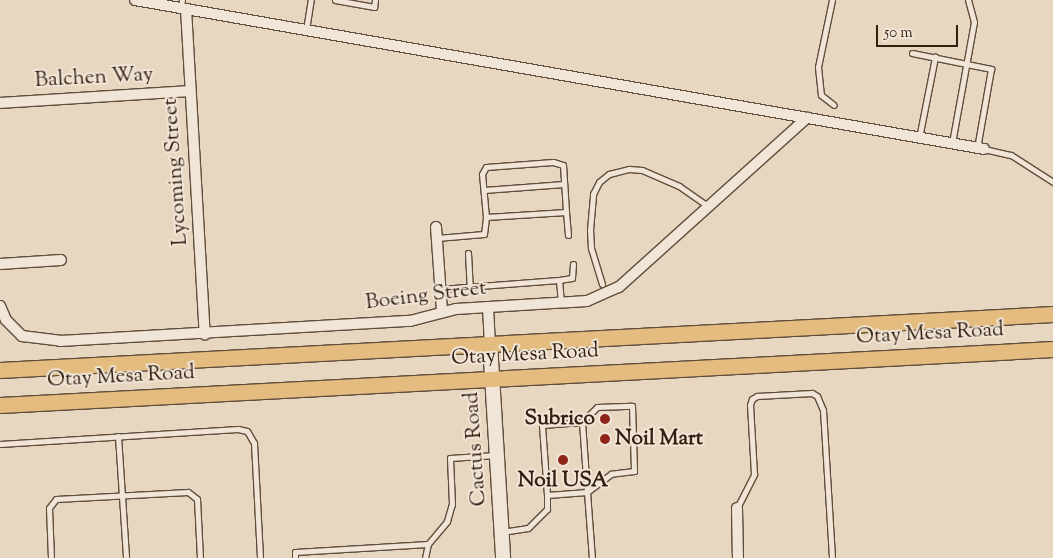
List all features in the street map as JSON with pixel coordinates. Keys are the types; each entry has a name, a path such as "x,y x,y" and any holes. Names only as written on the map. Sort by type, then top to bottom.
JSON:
{"main road":[{"name":"Otay Mesa Road","path":"0,370 490,342 1053,314"},
{"name":"Otay Mesa Road","path":"0,405 1053,349"}],"street":[{"path":"135,0 183,5 306,30 981,148"},
{"name":"Lycoming Street","path":"183,5 205,334"},
{"name":"Balchen Way","path":"0,103 190,91"},
{"name":"Boeing Street","path":"0,306 13,329 22,336 41,341 205,334 410,321 442,311 587,301 610,293 807,118"},
{"path":"436,227 442,311"},
{"path":"0,264 61,260"},
{"name":"Cactus Road","path":"488,307 503,558"},
{"path":"737,508 738,558"}],"lane":[{"path":"306,30 311,0"},
{"path":"336,0 374,7 375,0"},
{"path":"832,0 818,67 821,95 834,105"},
{"path":"952,143 974,22 968,0"},
{"path":"912,53 991,69 981,148 1011,155 1053,182"},
{"path":"919,138 935,57"},
{"path":"436,238 484,234 486,217 482,174 486,167 554,162 563,165 568,235"},
{"path":"602,284 591,248 590,230 593,194 599,182 609,174 629,169 642,170 679,186 709,206"},
{"path":"484,190 564,184"},
{"path":"486,217 566,212"},
{"path":"468,253 470,286"},
{"path":"440,289 572,278 573,264"},
{"path":"559,280 561,303"},
{"path":"737,508 754,474 750,405 752,399 802,394 818,396 823,410 832,558"},
{"path":"501,532 528,528 547,509 542,425 582,422 597,407 632,406 634,471 610,474 587,492 547,496"},
{"path":"582,422 592,558"},
{"path":"0,444 118,436 246,431 254,443 260,558"},
{"path":"118,436 126,558"},
{"path":"425,558 428,544 446,521 452,504 450,458 497,455"},
{"path":"51,558 50,503 56,499 193,494 197,499 200,558"},
{"path":"295,558 295,552 428,544"}],"place":[{"name":"Subrico","path":"605,419"},
{"name":"Noil Mart","path":"605,439"},
{"name":"Noil USA","path":"563,460"}]}
